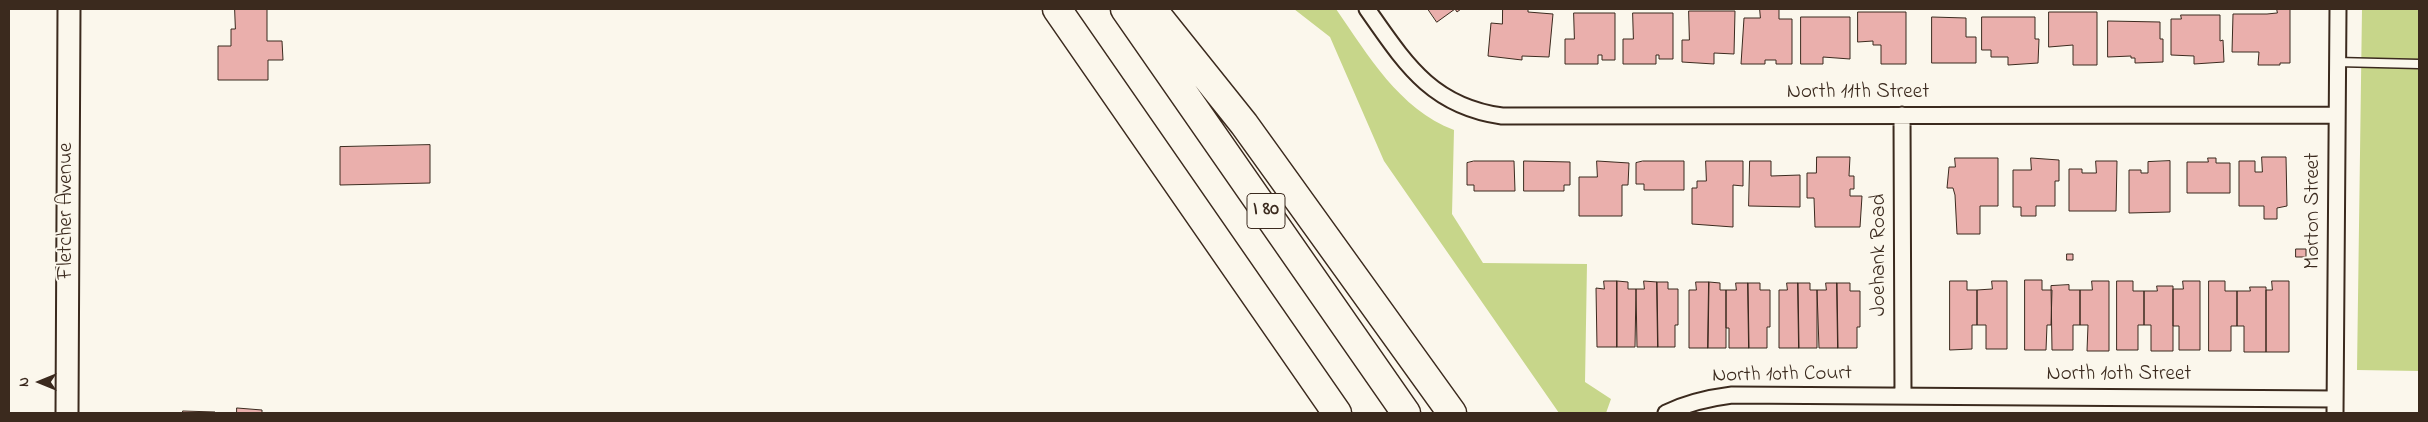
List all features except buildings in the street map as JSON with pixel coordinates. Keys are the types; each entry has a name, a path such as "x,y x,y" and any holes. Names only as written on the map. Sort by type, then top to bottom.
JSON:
{"highway":[{"name":"I 80","path":"1057,9 1337,413"},
{"name":"I 80","path":"1125,9 1406,413"},
{"path":"1152,9 1244,124 1452,413"}],"street":[{"name":"Fletcher Avenue","path":"68,413 69,9"},
{"name":"North 11th Street","path":"1367,9 1399,55 1422,81 1442,96 1469,109 1502,116 2337,115"},
{"name":"Morton Street","path":"2335,406 2338,9"},
{"name":"Joehank Road","path":"1902,115 1903,395"},
{"name":"North 10th Court","path":"1666,413 1708,398 1732,395 1903,395"},
{"name":"North 10th Street","path":"1903,395 2335,406"}],"lane":[{"path":"2337,62 2419,64"}],"green space":[{"path":"1294,9 1336,9 1373,62 1401,95 1434,121 1454,130 1452,214 1483,263 1587,264 1585,382 1611,399 1606,413 1559,413 1384,161 1330,37"},
{"path":"2362,9 2419,9 2419,371 2357,370"}]}
